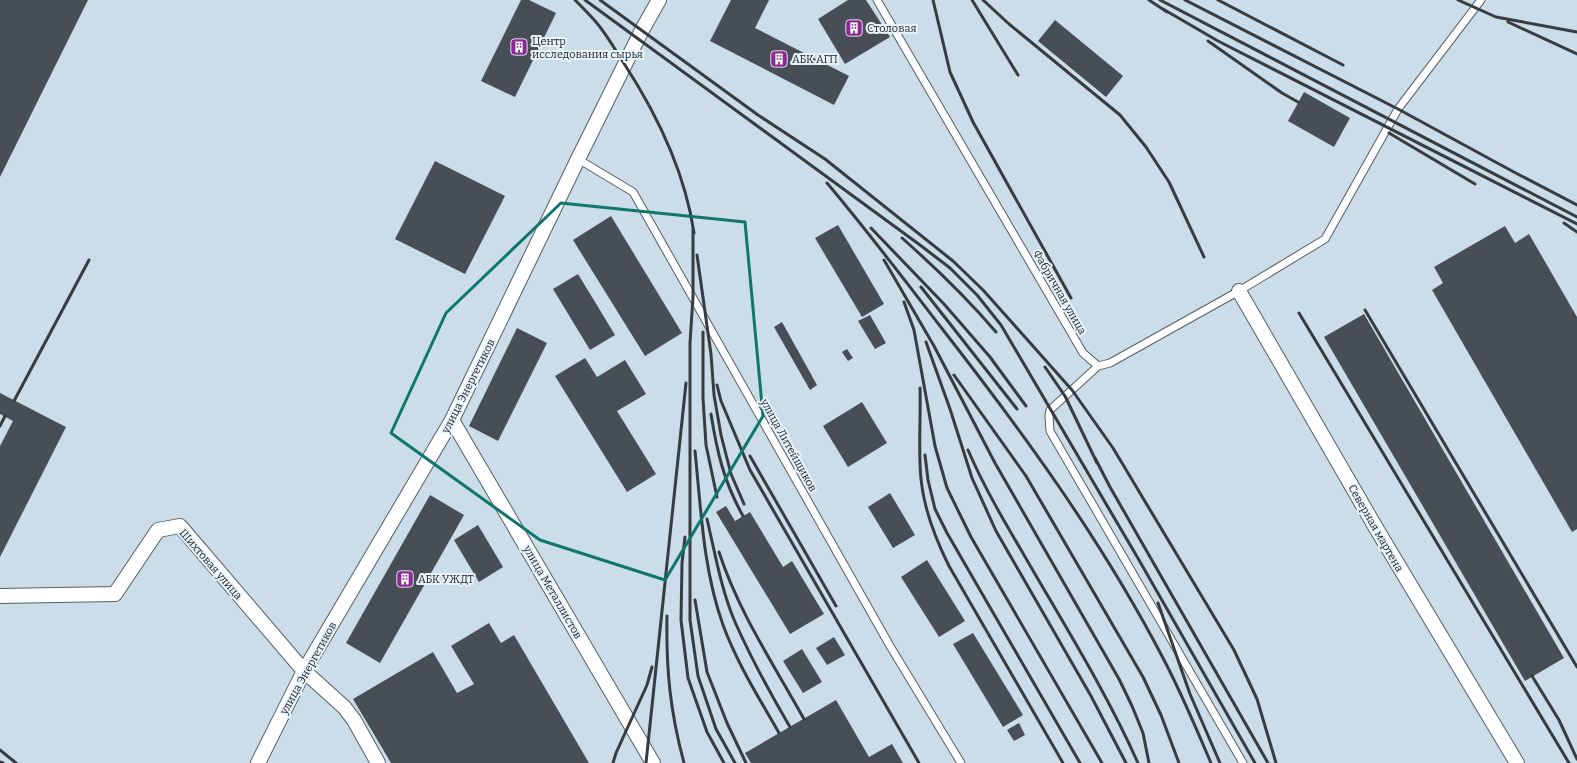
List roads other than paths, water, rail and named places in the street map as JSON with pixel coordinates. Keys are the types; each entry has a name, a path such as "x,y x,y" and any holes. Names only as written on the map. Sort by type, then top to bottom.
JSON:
{"street":[{"name":"улица Энергетиков","path":"258,763 304,671 452,420 578,159 642,30 659,0"},
{"name":"Северная мартена","path":"1239,291 1376,528 1517,763"},
{"name":"улица Металлистов","path":"452,420 653,763"},
{"name":"Шихтовая улица","path":"0,596 115,594 158,530 180,526 304,671"},
{"path":"304,671 344,707 354,720 378,763"}],"lane":[{"name":"Фабричная улица","path":"877,0 1083,353 1098,366"},
{"path":"1242,763 1050,431 1050,410 1098,366 1114,360 1239,291 1325,239 1398,109 1481,0"},
{"name":"улица Литейщиков","path":"578,159 633,192 890,646 960,763"}],"railway":[{"path":"575,0 596,22 608,38 637,84 659,124 677,166 690,210 694,233"},
{"path":"585,0 920,245 950,268 977,295 1001,325 1139,560 1255,763"},
{"path":"600,0 758,115 825,159 953,261 983,290 1072,390 1113,448 1234,650 1257,699 1276,763"},
{"path":"933,0 950,72 973,122 1071,298"},
{"path":"972,0 1018,75"},
{"path":"983,0 1009,24 1120,115 1146,147 1169,182 1204,257"},
{"path":"1149,0 1167,12"},
{"path":"1160,0 1577,217"},
{"path":"1185,0 1398,109 1577,205"},
{"path":"1218,0 1343,65"},
{"path":"1458,0 1496,17 1577,32"},
{"path":"1163,9 1218,41 1577,224"},
{"path":"1508,22 1577,54"},
{"path":"1208,41 1282,93 1298,102"},
{"path":"1389,133 1475,184"},
{"path":"827,183 856,218 1001,405 1087,528 1114,571 1163,658 1211,763"},
{"path":"1564,223 1577,232"},
{"path":"693,228 693,297 690,343 690,620 698,676 716,729 735,763"},
{"path":"871,228 944,304 990,357 1026,406"},
{"path":"902,238 927,260 996,332"},
{"path":"697,255 711,354 714,395 721,435 731,474 744,504"},
{"path":"14,401 89,260"},
{"path":"884,260 934,346 995,463 1119,679 1143,733 1149,763"},
{"path":"921,287 1017,409"},
{"path":"904,302 914,330 935,446 947,488 971,537 1102,763"},
{"path":"1365,310 1577,667"},
{"path":"1299,313 1569,763"},
{"path":"703,332 703,398 706,445 717,497"},
{"path":"926,342 950,409 972,478 996,531 1091,696 1126,763"},
{"path":"1045,367 1065,396 1097,463"},
{"path":"954,375 1026,476 1143,677 1161,715 1179,763"},
{"path":"646,763 686,383"},
{"path":"717,385 721,401 750,470 919,763"},
{"path":"920,388 920,456 922,490 927,513 939,545 949,566 1063,763"},
{"path":"711,414 726,479 743,516"},
{"path":"0,426 5,416"},
{"path":"968,450 1002,517 1098,683 1126,736 1138,763"},
{"path":"695,451 707,561 716,604 735,653 779,733"},
{"path":"925,455 928,480 935,509 947,533 1080,763"},
{"path":"750,456 836,606"},
{"path":"1095,458 1110,487 1268,763"},
{"path":"707,519 722,584 735,622 761,675 790,727"},
{"path":"685,537 682,563 681,620 688,678 707,732 724,763"},
{"path":"719,552 746,617 804,719"},
{"path":"695,600 707,672 727,723 746,763"},
{"path":"1158,603 1190,694 1220,763"},
{"path":"667,616 667,654 672,708 684,763"},
{"path":"613,763 616,753 647,685 652,667"},
{"path":"1532,676 1559,720 1577,759"},
{"path":"0,750 16,763"}],"place":[{"name":"Столовая","path":"854,28"},
{"name":"Центр исследования сырья","path":"519,47"},
{"name":"АБК АГП","path":"779,59"},
{"name":"АБК УЖДТ","path":"405,579"}]}
